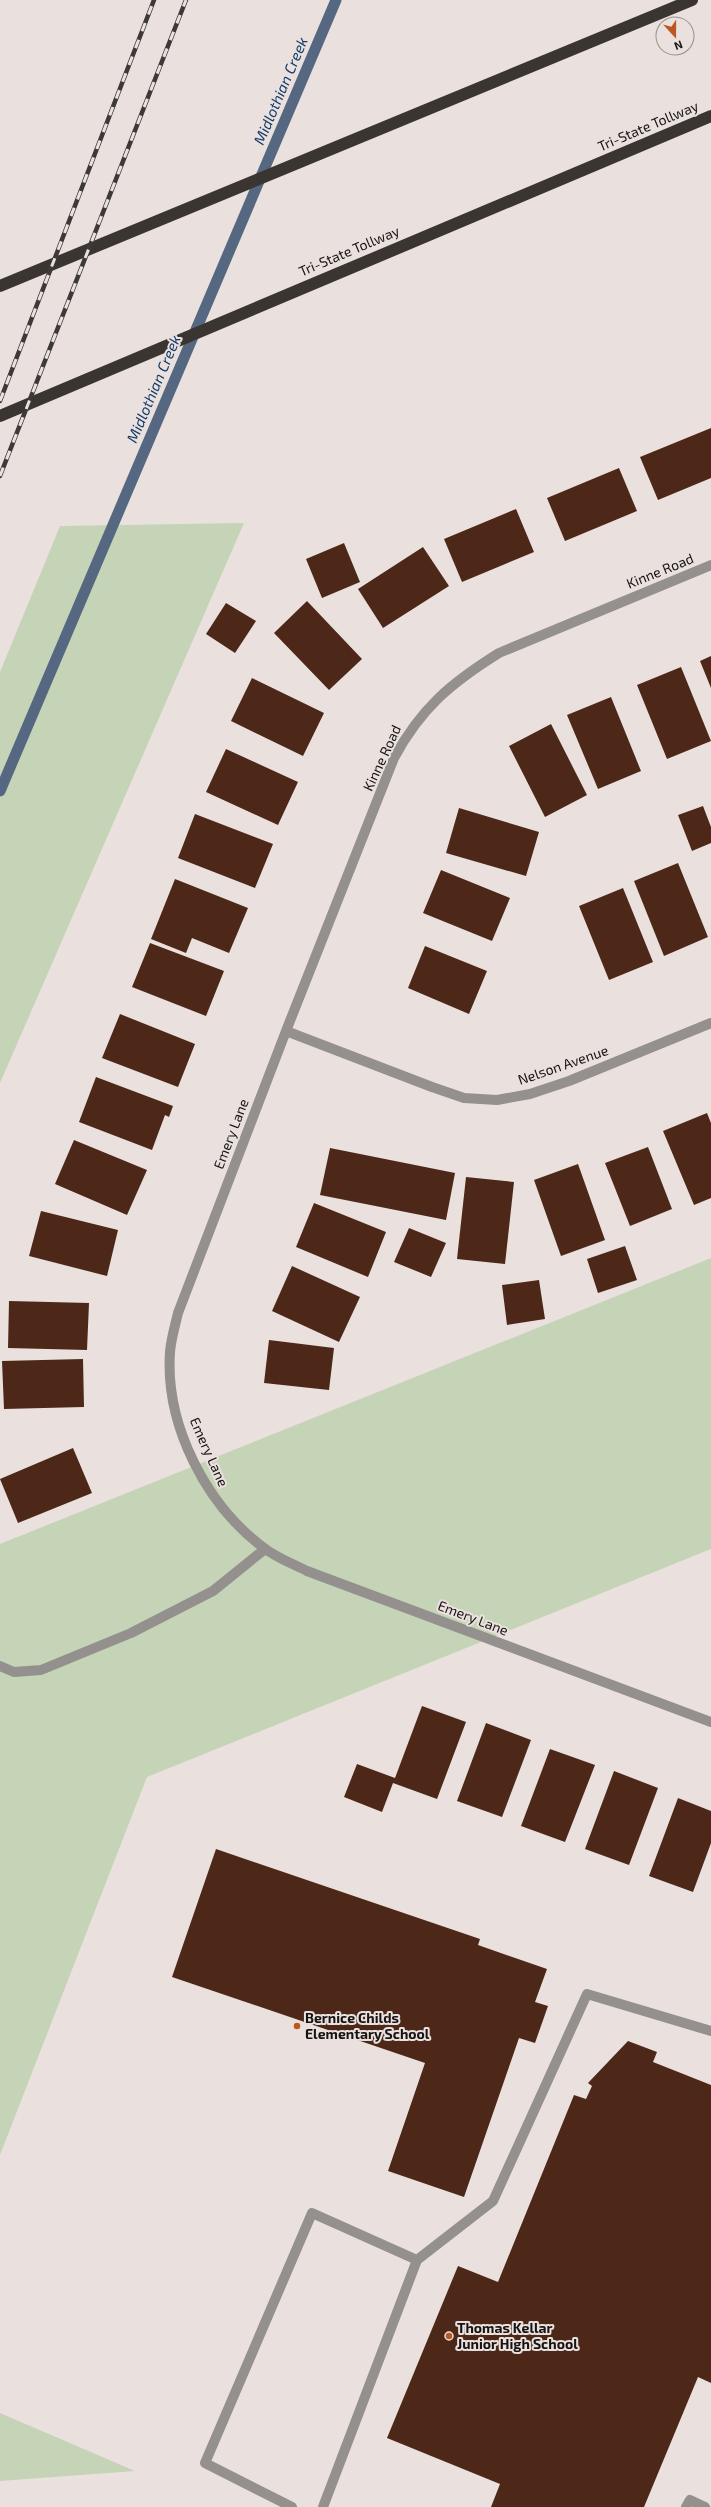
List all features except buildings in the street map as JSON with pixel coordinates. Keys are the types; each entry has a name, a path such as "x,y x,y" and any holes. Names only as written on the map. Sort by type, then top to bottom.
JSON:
{"highway":[{"path":"0,286 692,0"},
{"name":"Tri-State Tollway","path":"0,416 711,116"}],"street":[{"name":"Kinne Road","path":"286,1031 394,758 409,730 437,698 469,672 499,653 711,565"},
{"name":"Nelson Avenue","path":"286,1031 464,1098 497,1100 530,1094 569,1081 711,1023"},
{"name":"Emery Lane","path":"286,1031 178,1313 170,1352 172,1392 181,1427 192,1456 208,1488 223,1510 265,1549 307,1571 711,1722"},
{"path":"0,1666 14,1672 41,1670 131,1633 213,1591 265,1549"},
{"path":"323,2507 417,2260 493,2201 587,1994 711,2031"},
{"path":"292,2507 205,2463 312,2213 417,2260"},
{"path":"686,2507 690,2500 705,2507"}],"green space":[{"path":"244,523 0,1083 0,672 60,526"},
{"path":"711,1258 711,1549 147,1777 0,2155 0,1544"},
{"path":"0,2413 135,2471 0,2481"}],"waterway":[{"name":"Midlothian Creek","path":"0,791 336,0"}],"railway":[{"path":"0,401 154,0"},
{"path":"0,476 186,0"}],"place":[{"name":"Bernice Childs Elementary School","path":"297,2026"},
{"name":"Thomas Kellar Junior High School","path":"449,2336"}]}
